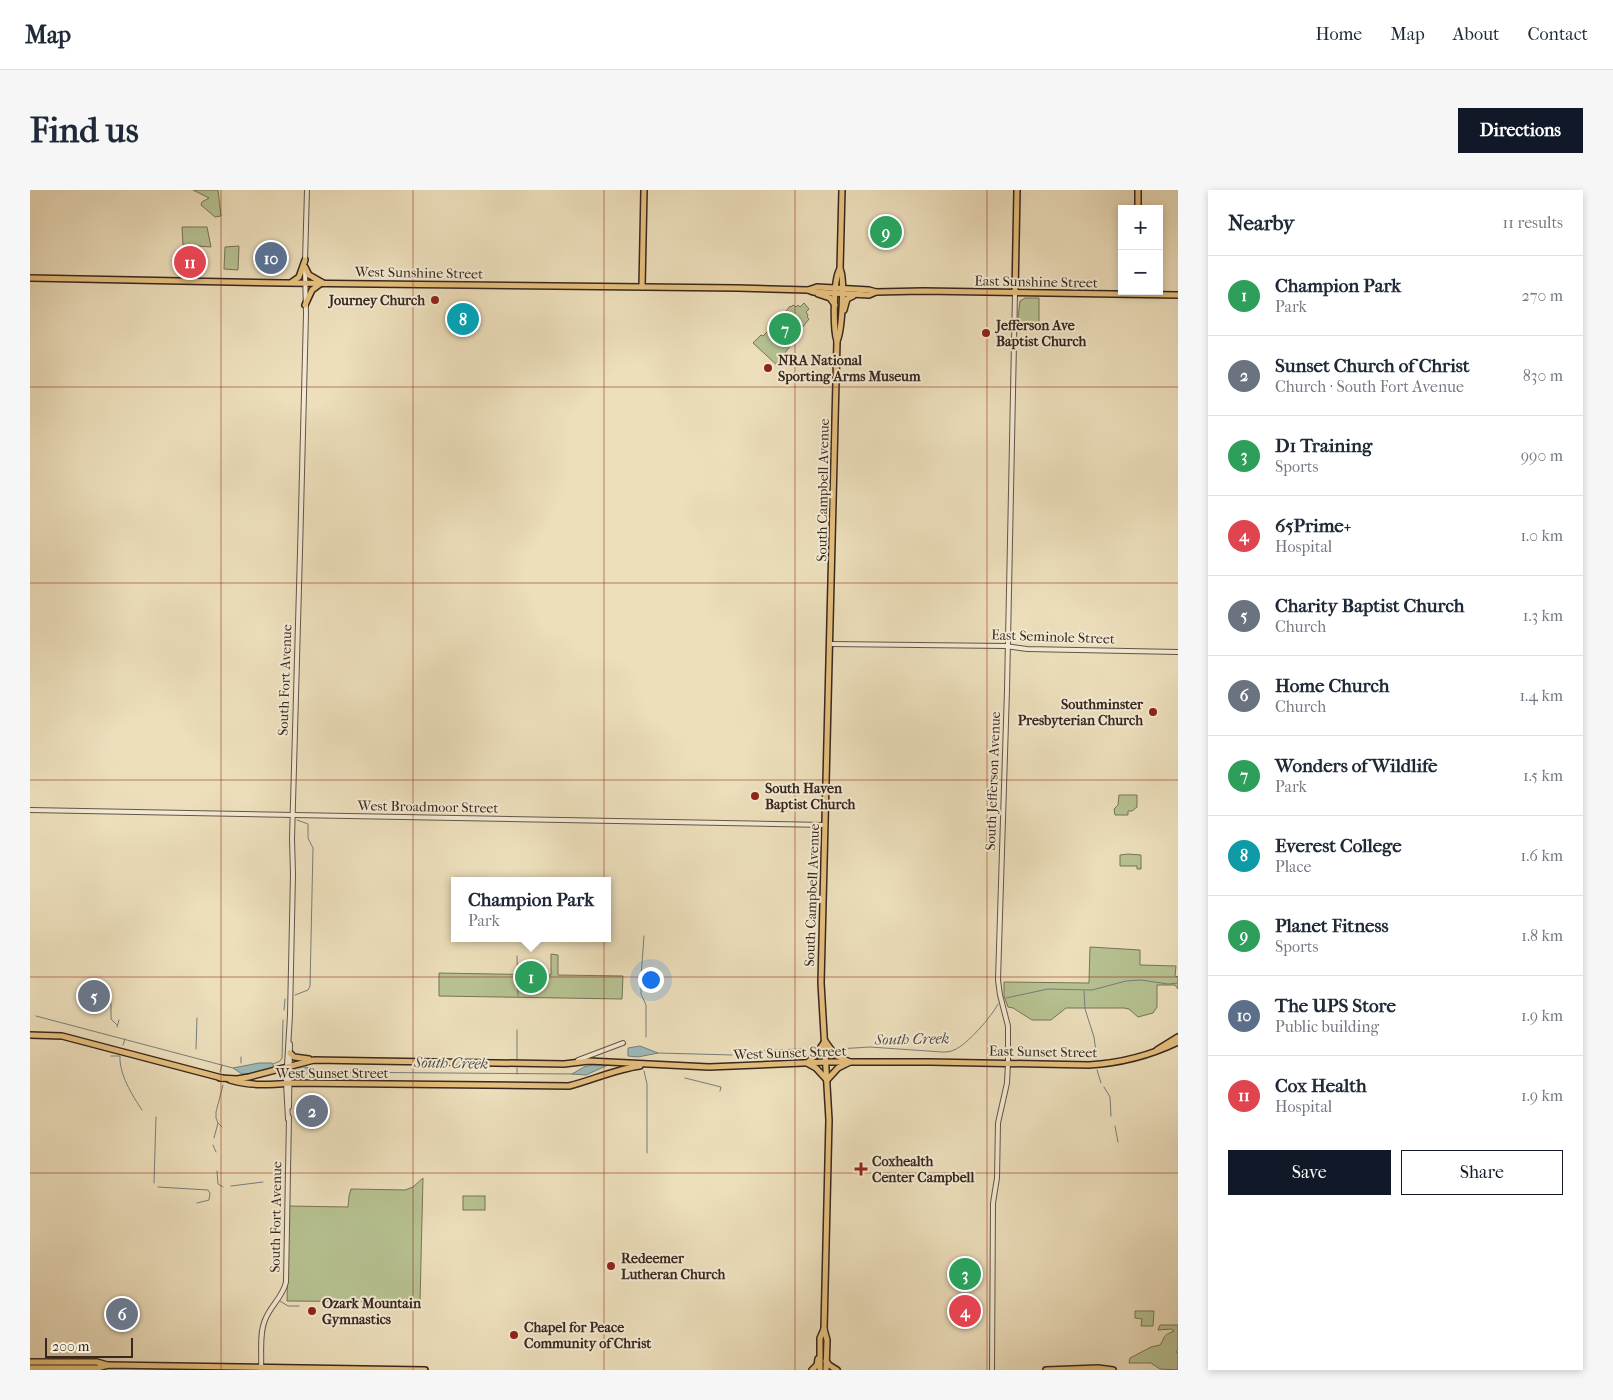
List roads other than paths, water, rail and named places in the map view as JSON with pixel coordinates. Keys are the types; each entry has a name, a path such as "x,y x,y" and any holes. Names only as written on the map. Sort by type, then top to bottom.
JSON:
{"main road":[{"path":"642,287 644,190"},
{"name":"South Campbell Avenue","path":"838,341 835,330 840,276 842,190"},
{"name":"South Jefferson Avenue","path":"1015,293 1017,190"},
{"path":"1138,190 1138,205"},
{"path":"284,283 293,282 297,278 305,260"},
{"path":"305,267 310,275 323,284"},
{"path":"822,288 840,276 846,284 857,292 847,299 842,318"},
{"name":"West Sunshine Street","path":"30,278 923,292"},
{"path":"306,306 312,290 316,286 323,284"},
{"name":"West Sunshine Street","path":"810,291 822,288 839,291"},
{"path":"810,291 830,298 836,309"},
{"name":"South Campbell Avenue","path":"826,1370 827,1340 824,1329 829,1120 821,983 838,341 842,318 839,291"},
{"name":"East Sunshine Street","path":"923,292 1118,293"},
{"name":"East Sunshine Street","path":"1163,294 1178,295"},
{"path":"30,1031 37,1036"},
{"name":"West Sunset Street","path":"30,1035 62,1036 82,1040 245,1085 288,1083 569,1086 593,1080 624,1068 651,1064"},
{"path":"30,1039 37,1036"},
{"name":"East Sunset Street","path":"1154,1052 1162,1045 1178,1037"},
{"path":"824,1041 835,1055 850,1062 834,1071 828,1080 821,1072 807,1063 816,1055 824,1041"},
{"name":"East Sunset Street","path":"930,1062 1115,1064 1143,1057 1178,1042"},
{"path":"290,1053 296,1058 314,1060"},
{"name":"West Sunset Street","path":"220,1078 243,1078 314,1060 564,1064 589,1061 709,1067 826,1062 930,1062"},
{"name":"South Campbell Avenue","path":"820,1370 820,1342 821,1333 824,1329"},
{"path":"812,1370 817,1363 820,1342"},
{"path":"826,1359 829,1365 837,1370"},
{"path":"30,1360 97,1362 108,1365 425,1370"},
{"path":"31,1368 98,1368 108,1365"},
{"path":"1046,1370 1098,1368 1113,1370"}],"street":[{"name":"South Fort Avenue","path":"261,1368 264,1321 283,1292 286,1282 288,1066 293,874 292,815 306,306 307,190"},
{"name":"South Jefferson Avenue","path":"992,1370 993,1198 997,1178 998,1123 1007,1083 1008,1063 1008,1026 998,980 1008,647 1015,293"},
{"name":"East Seminole Street","path":"830,644 1178,652"},
{"name":"West Broadmoor Street","path":"30,810 826,825"},
{"name":"South Fort Avenue","path":"288,1066 290,1053 289,1034"},
{"path":"564,1064 623,1043"}],"water":[{"path":"640,1046 658,1053 638,1057 628,1056 628,1048"},
{"path":"259,1063 272,1063 274,1067 242,1074 233,1068"},
{"path":"608,1065 586,1075 572,1074 584,1067"},
{"path":"306,1067 323,1072 308,1077 297,1077 293,1076 294,1068"}],"waterway":[{"path":"295,995 308,990 310,986 313,848 308,838 308,824 297,820"},
{"path":"641,977 644,936"},
{"path":"517,956 518,996"},
{"name":"South Creek","path":"1006,998 1048,989 1092,990 1126,981 1141,980 1168,984 1178,983"},
{"path":"641,984 641,994 646,1005 646,1037"},
{"path":"1084,991 1085,1009 1094,1037 1097,1059"},
{"path":"284,1010 285,999"},
{"path":"111,1003 111,1019 117,1025"},
{"name":"South Creek","path":"837,1049 870,1047 951,1051 972,1036 985,1023 998,1004"},
{"name":"South Creek","path":"36,1016 233,1068"},
{"path":"196,1049 197,1018"},
{"path":"117,1027 119,1020"},
{"path":"273,1064 282,1058 283,1020"},
{"path":"517,1030 517,1059"},
{"name":"South Creek","path":"123,1045 125,1039"},
{"name":"South Creek","path":"741,1054 770,1050 802,1049"},
{"name":"South Creek","path":"658,1053 732,1055"},
{"path":"111,1056 120,1056 124,1077 142,1110"},
{"path":"241,1057 241,1063"},
{"path":"220,1072 222,1065"},
{"name":"South Creek","path":"517,1068 517,1074"},
{"path":"1097,1070 1101,1083"},
{"path":"644,1071 647,1084 647,1153"},
{"name":"South Creek","path":"322,1072 573,1074"},
{"path":"685,1078 721,1087 720,1091"},
{"path":"214,1138 218,1123 216,1112 223,1085"},
{"path":"1104,1087 1110,1097 1111,1116"},
{"path":"154,1183 156,1117"},
{"path":"218,1123 222,1127"},
{"path":"1115,1126 1118,1142"},
{"path":"213,1145 216,1152"},
{"path":"217,1171 218,1184 223,1187"},
{"path":"231,1186 263,1182"},
{"path":"158,1187 208,1190 210,1193 209,1200 197,1203"},
{"path":"280,1301 288,1306 299,1306"}],"place":[{"name":"Planet Fitness","path":"886,232"},
{"name":"The UPS Store","path":"271,258"},
{"name":"Cox Health","path":"190,262"},
{"name":"Journey Church","path":"435,300"},
{"name":"Everest College","path":"463,319"},
{"name":"Wonders of Wildlife","path":"785,329"},
{"name":"Jefferson Ave Baptist Church","path":"986,333"},
{"name":"NRA National Sporting Arms Museum","path":"768,368"},
{"name":"Southminster Presbyterian Church","path":"1153,712"},
{"name":"South Haven Baptist Church","path":"755,796"},
{"name":"Champion Park","path":"531,977"},
{"name":"Charity Baptist Church","path":"94,996"},
{"name":"Sunset Church of Christ","path":"312,1111"},
{"name":"Coxhealth Center Campbell","path":"861,1169"},
{"name":"Redeemer Lutheran Church","path":"611,1266"},
{"name":"D1 Training","path":"965,1274"},
{"name":"Ozark Mountain Gymnastics","path":"312,1311"},
{"name":"65Prime+","path":"965,1311"},
{"name":"Home Church","path":"122,1314"},
{"name":"Chapel for Peace Community of Christ","path":"514,1335"}]}
